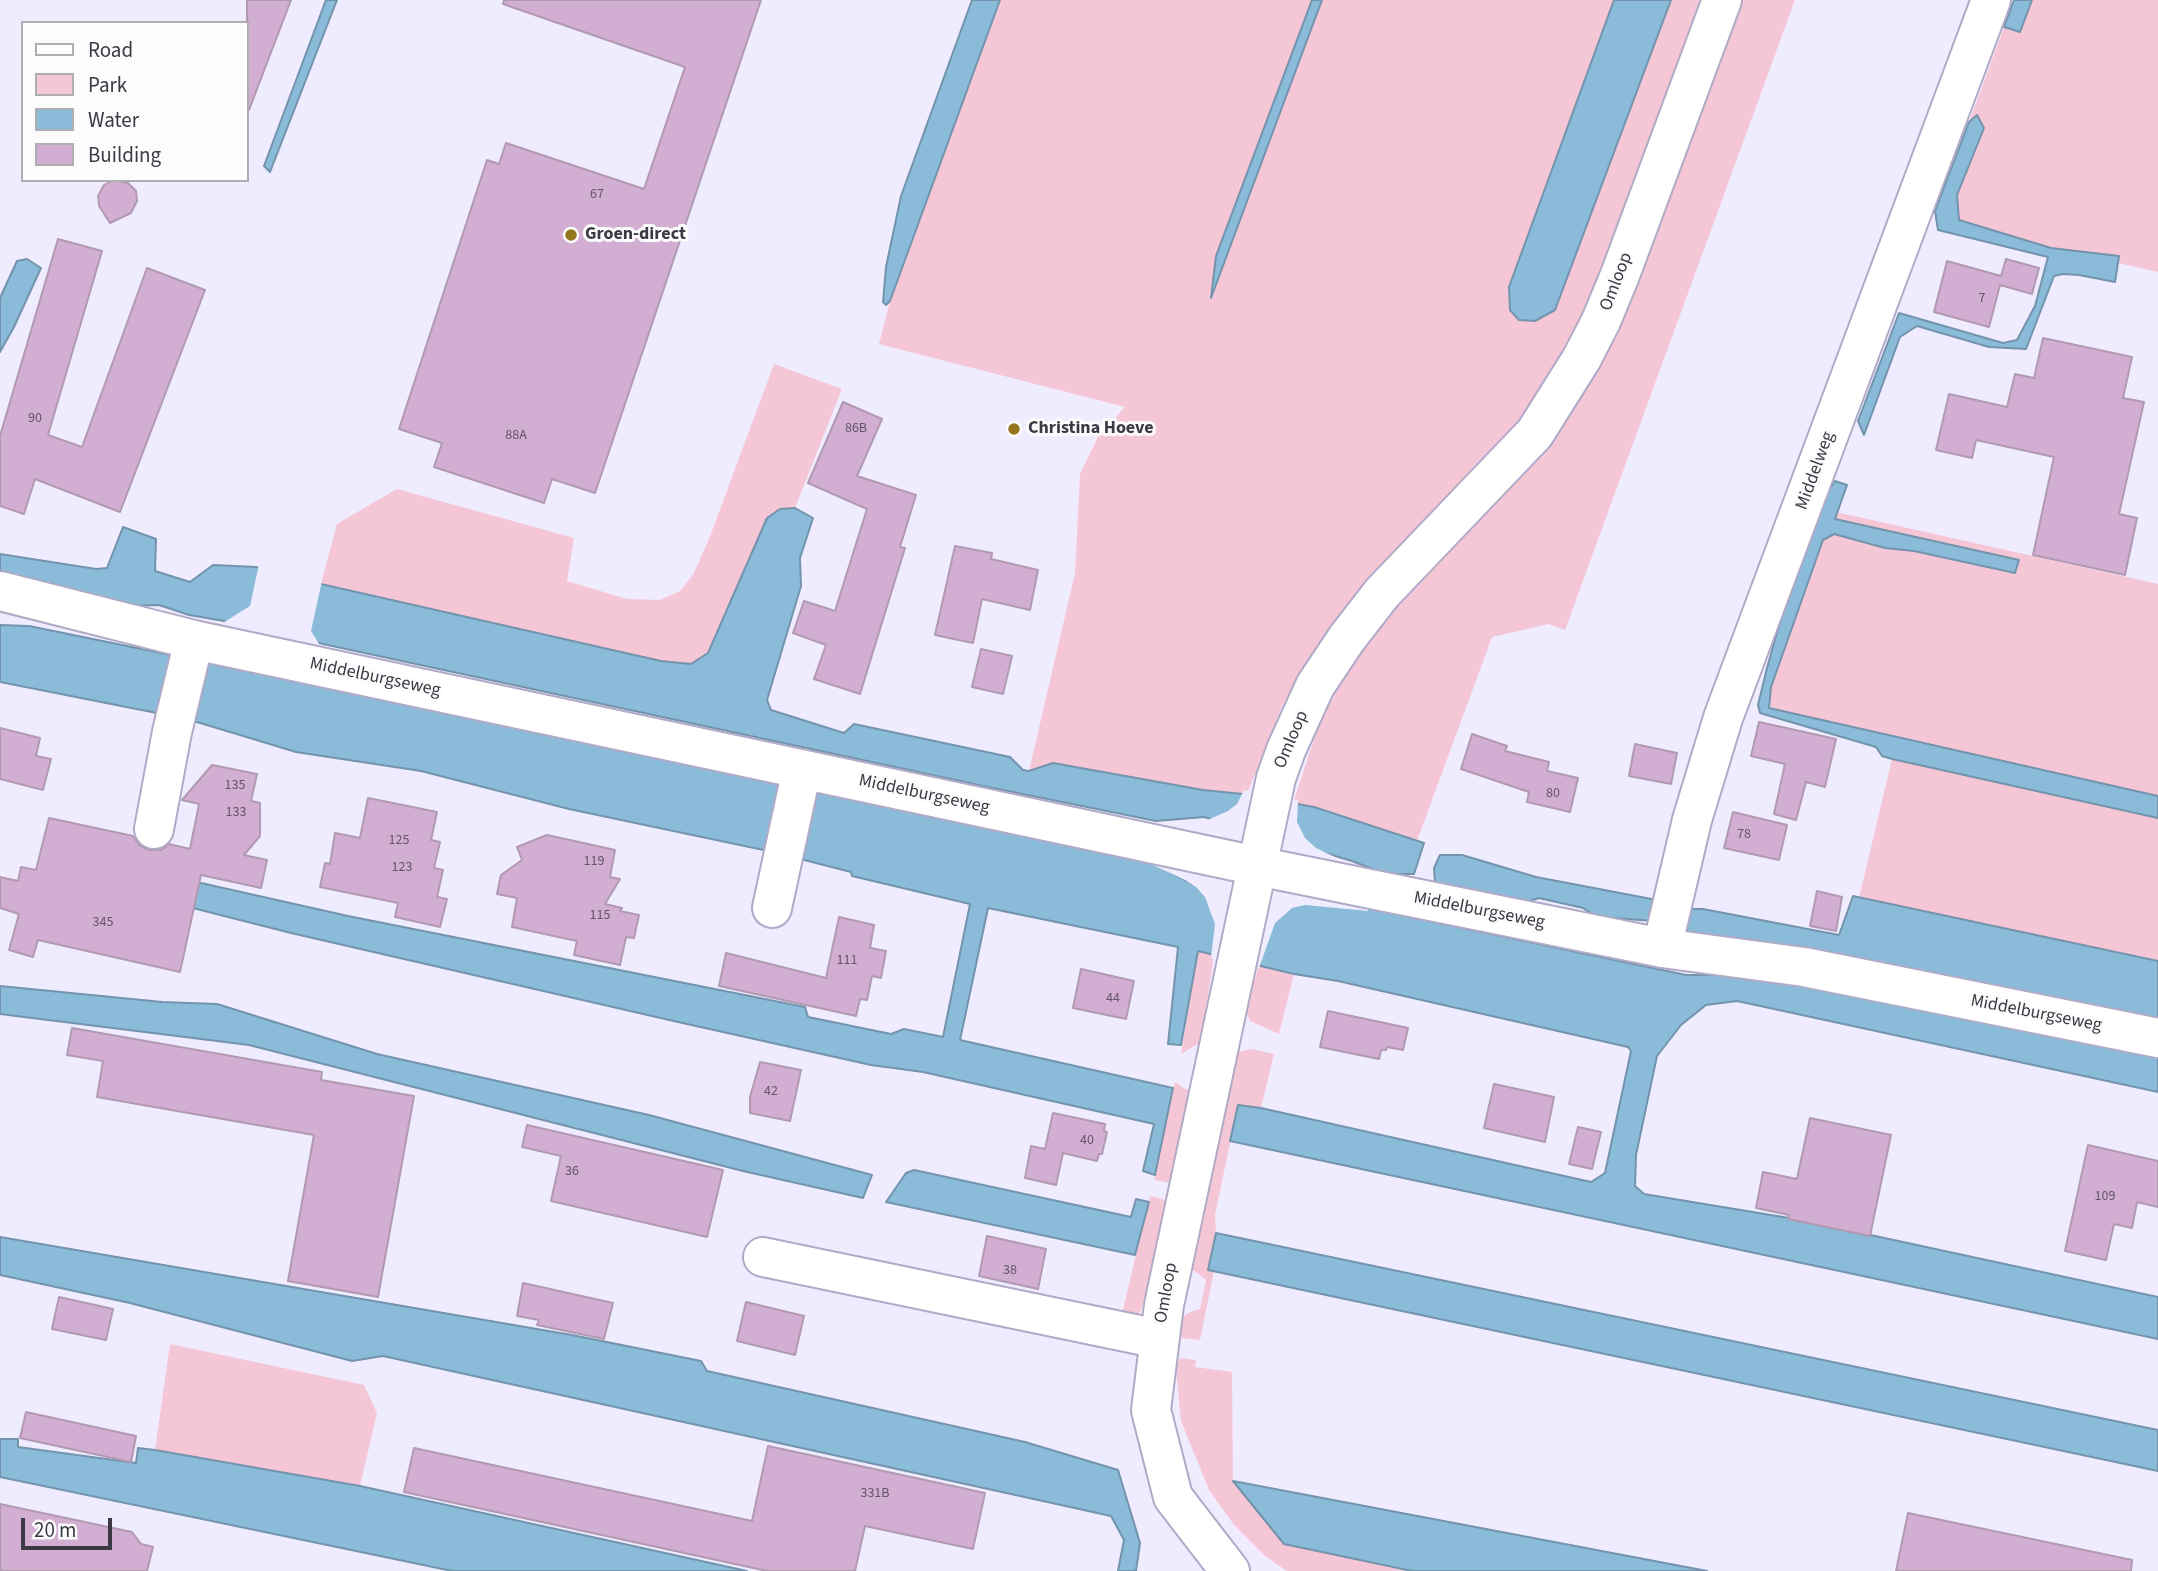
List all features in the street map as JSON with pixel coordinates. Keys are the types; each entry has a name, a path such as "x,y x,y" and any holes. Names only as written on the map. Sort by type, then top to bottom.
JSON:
{"street":[{"name":"Omloop","path":"1230,1571 1173,1497 1151,1410 1164,1305 1276,778 1315,686 1347,638 1382,593 1535,433 1583,358 1620,275 1722,0"},
{"name":"Middelweg","path":"1662,948 1692,820 1723,718 1991,0"},
{"name":"Middelburgseweg","path":"0,591 192,648 802,769 1662,948 1804,967 2158,1038"},
{"path":"154,829 172,732 192,648"},
{"path":"772,908 802,769"},
{"path":"763,1257 1159,1339"}],"green space":[{"path":"1000,0 1614,0 1509,287 1511,310 1519,320 1535,321 1555,310 1671,0 1708,0 1584,324 1526,419 1355,598 1327,632 1282,706 1247,794 1203,790 1053,763 1029,771 1075,573 1080,474 1098,437 1125,407 879,344 890,301"},
{"path":"1741,0 1795,0 1565,630 1549,624 1492,637 1417,841 1314,807 1293,803 1318,727 1346,673 1380,622 1642,269"},
{"path":"2032,0 2158,0 2158,272 2118,263 2119,256 2051,248 1959,220 1957,196 1984,128 1977,116 1969,122 2004,27 2019,32"},
{"path":"774,364 842,389 795,508 780,509 767,518 707,653 692,664 661,661 321,584 337,524 397,489 574,538 567,581 627,599 660,600 680,591 693,575 709,539"},
{"path":"1836,512 2158,584 2158,796 1769,708 1771,687 1823,540 1835,534 1885,548 2019,561 1834,519"},
{"path":"1892,759 2158,818 2158,961 1859,898"},
{"path":"1198,951 1214,955 1201,1042 1181,1054"},
{"path":"1259,964 1294,974 1279,1034 1250,1021 1244,1008 1251,979 1255,979"},
{"path":"1251,1049 1274,1054 1261,1108 1238,1105 1215,1215 1216,1233 1208,1269 1214,1271 1200,1340 1182,1338 1180,1319 1200,1309 1206,1280 1188,1266 1231,1061 1239,1052"},
{"path":"1175,1082 1191,1090 1172,1183 1154,1180"},
{"path":"1150,1196 1169,1201 1161,1237 1141,1310 1136,1317 1121,1318"},
{"path":"170,1344 364,1385 377,1413 360,1486 155,1450"},
{"path":"1180,1358 1196,1360 1195,1367 1232,1372 1233,1481 1284,1544 1412,1571 1287,1571 1265,1556 1234,1525 1209,1490 1181,1421 1176,1368"}],"water":[{"path":"326,0 337,0 270,172 264,166"},
{"path":"972,0 1000,0 890,301 886,305 883,302 886,267 901,196"},
{"path":"1312,0 1322,0 1211,298 1216,256"},
{"path":"1614,0 1671,0 1555,310 1535,321 1519,320 1510,310 1509,287"},
{"path":"2014,0 2032,0 2020,32 2004,27"},
{"path":"1977,115 1984,128 1957,195 1959,220 2051,248 2119,256 2115,282 2079,275 2054,276 2026,349 1989,347 1917,326 1900,337 1864,435 1858,421 1899,313 2003,343 2017,340 2035,306 2048,257 1938,230 1935,211 1969,122"},
{"path":"27,259 41,268 0,352 0,298 17,261"},
{"path":"1835,481 1847,485 1835,519 2019,560 2015,573 1914,551 1885,548 1834,534 1823,540 1771,687 1769,708 2158,796 2158,818 1892,759 1882,756 1876,747 1760,713 1758,705 1789,590 1818,505"},
{"path":"795,508 813,518 800,558 801,586 767,700 771,710 844,733 854,724 1010,757 1023,770 1029,771 1053,763 1314,807 1424,843 1414,874 1385,874 1352,861 1204,817 1156,821 323,644 271,629 189,615 159,605 132,606 0,576 0,554 96,569 107,568 123,527 156,539 155,571 190,582 213,565 256,567 661,661 691,664 708,653 767,518 780,509"},
{"path":"0,625 29,626 176,656 1150,862 1195,885 1294,906 1301,903 1372,909 1686,975 1733,975 1856,987 2158,1053 2158,1092 1737,1001 1706,1005 1681,1025 1657,1056 1636,1155 1635,1186 1644,1194 1801,1220 2158,1297 2158,1339 1230,1141 1238,1105 1591,1182 1605,1173 1631,1051 1628,1047 1338,981 1294,974 1198,951 1181,1045 1168,1044 1178,947 988,908 960,1040 1173,1088 1155,1175 1143,1171 1154,1124 923,1072 871,1065 678,1022 291,933 75,878 161,874 348,916 805,1007 808,1017 891,1034 904,1029 943,1037 970,904 852,876 851,872 773,852 569,809 421,771 296,752 187,719 0,682"},
{"path":"1440,855 1462,855 1536,877 1662,901 1655,921 1597,917 1583,908 1539,898 1520,904 1435,883 1434,868"},
{"path":"1853,896 2158,961 2158,1024 1688,934 1685,918 1687,909 1703,909 1839,935"},
{"path":"0,986 162,1002 217,1004 377,1054 649,1115 872,1175 863,1198 743,1171 249,1045 0,1014"},
{"path":"914,1170 1131,1217 1136,1199 1149,1202 1135,1255 886,1202 906,1173"},
{"path":"1216,1233 2158,1430 2158,1471 1208,1270"},
{"path":"0,1237 572,1335 701,1361 707,1371 1025,1442 1118,1470 1140,1543 1136,1571 1118,1571 1124,1540 1111,1516 383,1356 352,1361 130,1303 0,1275"},
{"path":"0,1439 18,1439 18,1447 136,1463 138,1448 155,1450 360,1486 747,1571 452,1571 0,1477"},
{"path":"1233,1481 1707,1571 1412,1571 1284,1544"}],"pier":[{"path":"259,564 322,581 311,631 321,647 271,633 221,624 250,606"},
{"path":"1244,790 1298,800 1297,822 1305,838 1316,848 1354,866 1205,821 1237,804"},
{"path":"1151,859 1197,882 1293,902 1301,899 1369,905 1368,911 1305,905 1292,908 1275,923 1259,968 1211,958 1215,924 1205,897 1185,880 1142,860"}],"building":[{"path":"247,0 291,0 249,110 248,21"},
{"name":"Groen-direct","path":"504,0 761,0 595,493 552,479 544,503 434,467 442,443 399,429 487,160 499,164 506,143 644,189 685,67 503,4"},
{"path":"109,182 123,182 136,191 137,201 131,213 110,223 99,206 98,196 104,185"},
{"path":"58,239 102,251 48,435 82,447 147,268 205,290 120,512 35,479 24,514 0,506 0,436"},
{"path":"2006,259 2039,268 2032,294 2000,285 1989,327 1934,312 1947,261 2001,276"},
{"path":"2043,338 2132,357 2123,398 2144,402 2119,514 2137,518 2125,575 2033,555 2054,457 1976,440 1972,458 1936,450 1949,394 2007,407 2015,374 2034,378"},
{"path":"843,402 882,419 857,476 916,495 900,547 905,548 860,694 814,679 826,645 793,633 804,601 835,611 867,509 808,483"},
{"path":"955,546 992,553 991,559 1038,570 1030,610 982,599 973,643 935,635"},
{"path":"981,649 1012,656 1003,694 972,687"},
{"path":"1759,722 1836,739 1825,787 1806,782 1796,820 1774,814 1785,764 1751,756"},
{"path":"0,728 40,738 36,756 51,759 43,790 0,779"},
{"path":"1472,734 1507,746 1505,751 1549,762 1547,771 1578,778 1570,812 1527,802 1529,792 1461,769"},
{"path":"1635,744 1677,753 1671,784 1629,776"},
{"path":"212,765 257,774 251,801 260,803 260,836 244,855 267,860 261,888 201,875 180,972 38,940 33,957 9,950 19,914 0,908 0,877 18,881 21,867 36,870 49,818 133,836 139,845 149,850 161,850 169,844 190,849 199,804 182,800"},
{"path":"368,798 437,812 431,840 440,842 434,868 443,870 437,897 447,899 440,927 395,917 398,903 320,887 325,863 330,864 335,833 360,838"},
{"path":"1733,812 1787,825 1779,860 1724,848"},
{"path":"547,835 615,850 610,877 620,879 605,904 639,915 634,938 626,937 620,965 574,955 577,941 512,927 517,898 497,894 501,875 522,860 517,847"},
{"path":"1817,891 1842,897 1836,931 1810,926"},
{"path":"839,917 874,925 870,948 886,951 881,978 872,976 867,1000 860,999 856,1016 719,986 726,953 826,978"},
{"path":"1081,969 1134,981 1126,1019 1073,1008"},
{"path":"1328,1011 1408,1028 1403,1050 1387,1047 1386,1050 1381,1050 1379,1059 1320,1047"},
{"path":"72,1028 322,1072 321,1080 414,1096 378,1297 288,1281 314,1135 97,1097 103,1061 67,1055"},
{"path":"760,1062 801,1070 790,1121 750,1113 750,1097"},
{"path":"1494,1084 1554,1097 1545,1142 1484,1128"},
{"path":"1053,1113 1105,1124 1104,1131 1107,1132 1102,1154 1099,1154 1097,1161 1063,1153 1056,1185 1025,1178 1031,1146 1045,1149"},
{"path":"1810,1118 1891,1135 1870,1236 1788,1219 1789,1215 1756,1208 1763,1172 1797,1179"},
{"path":"527,1125 723,1170 707,1237 551,1201 561,1156 522,1147"},
{"path":"1578,1127 1601,1132 1592,1169 1569,1164"},
{"path":"2088,1145 2158,1161 2158,1207 2137,1202 2132,1228 2114,1224 2106,1260 2065,1251"},
{"path":"987,1236 1046,1249 1038,1289 979,1276"},
{"path":"523,1283 613,1303 604,1339 537,1325 539,1320 517,1316"},
{"path":"59,1297 113,1309 106,1340 52,1329"},
{"path":"746,1302 804,1316 795,1355 737,1341"},
{"path":"26,1412 136,1436 131,1462 20,1438"},
{"path":"768,1446 985,1493 973,1549 865,1526 855,1571 767,1571 404,1492 414,1448 752,1521"},
{"path":"0,1504 132,1532 141,1544 153,1547 147,1571 0,1571"},
{"path":"1908,1513 2132,1560 2131,1571 1896,1571"}],"place":[{"name":"Groen-direct","path":"571,235"},
{"name":"Christina Hoeve","path":"1014,429"}]}
